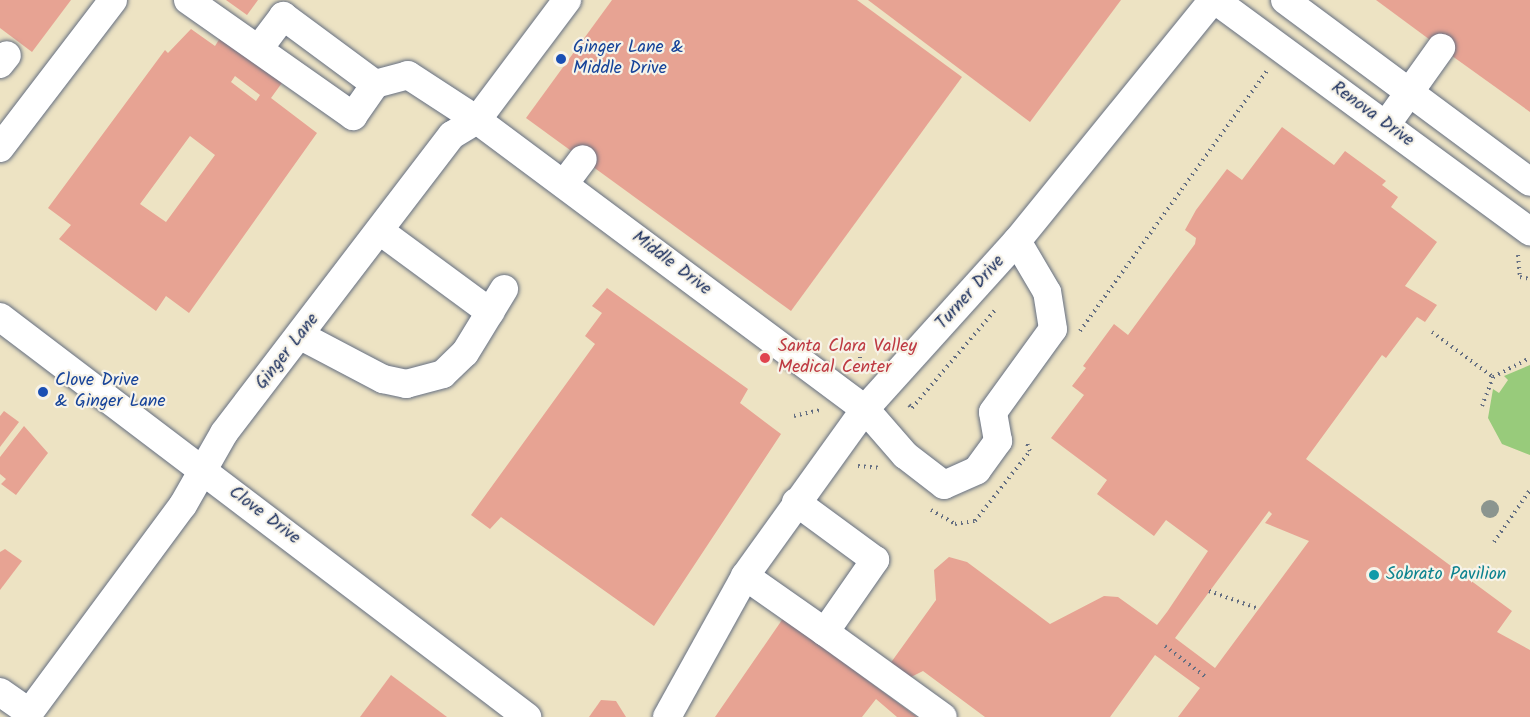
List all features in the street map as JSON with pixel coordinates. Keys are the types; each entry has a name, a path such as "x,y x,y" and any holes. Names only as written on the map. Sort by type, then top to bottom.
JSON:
{"street":[{"path":"0,148 113,0"},
{"path":"188,0 260,46 353,116 375,84 283,16 260,46"},
{"name":"Ginger Lane","path":"28,714 183,504 224,433 301,336 452,135 477,120 567,0"},
{"name":"Renova Drive","path":"1214,0 1386,125 1524,243"},
{"name":"Turner Drive","path":"667,717 745,576 865,409 1017,241 1214,0"},
{"path":"1286,0 1530,182"},
{"path":"1386,125 1441,48"},
{"name":"Middle Drive","path":"375,84 408,75 477,120 865,409 905,455 944,485 977,470 998,441 993,412 1053,329 1047,292 1017,241"},
{"path":"564,184 583,159"},
{"path":"301,336 383,379 406,384 443,374 465,353 497,301 380,231"},
{"name":"Clove Drive","path":"0,317 527,717"},
{"path":"796,502 875,560 825,632"},
{"path":"745,576 943,717"},
{"path":"0,692 28,714"}],"path":[{"path":"1524,243 1520,277 1530,279"},
{"path":"909,405 912,408 1001,302"},
{"path":"1432,332 1494,377"},
{"path":"1482,406 1494,377 1530,358"},
{"path":"794,416 819,410"},
{"path":"1494,542 1530,490"},
{"path":"1209,591 1259,609"},
{"path":"1165,646 1208,678"}],"green space":[{"path":"1530,365 1530,455 1502,444 1488,418 1493,389 1499,393 1508,380 1504,376"}],"building":[{"path":"0,0 71,0 32,52 0,28"},
{"path":"226,0 258,0 247,15"},
{"path":"612,0 857,0 962,77 791,311 526,118"},
{"path":"868,0 1121,0 1030,122"},
{"path":"1376,0 1530,0 1530,112 1441,48"},
{"path":"191,29 215,46 220,38 284,80 271,98 317,133 189,313 166,296 156,311 59,239 71,225 48,208 165,50 168,53","holes":["235,76 260,95 256,101 231,82","190,136 215,155 166,222 140,204"]},
{"path":"1282,127 1334,165 1345,151 1386,181 1382,185 1398,197 1391,207 1437,242 1405,286 1437,305 1425,322 1417,317 1386,358 1382,355 1306,459 1512,611 1497,632 1530,650 1530,717 1178,717 1200,688 1155,655 1110,717 985,717 923,671 905,680 887,668 936,600 934,570 949,557 967,562 1050,624 1104,596 1118,597 1157,625 1167,612 1208,551 1166,520 1154,536 1097,494 1107,480 1051,438 1084,395 1072,386 1086,368 1083,366 1114,324 1128,335 1195,244 1196,238 1185,230 1196,210 1227,169 1242,180","holes":["1269,511 1272,514 1265,523 1309,541 1215,668 1175,638"]},
{"path":"607,288 748,389 740,403 781,434 654,626 501,517 490,529 471,515 595,344 585,336 602,313 592,306"},
{"path":"4,411 19,422 0,447 0,416"},
{"path":"24,426 48,453 16,495 1,484 6,479 0,474 0,457"},
{"path":"5,549 22,561 0,590 0,552"},
{"path":"784,617 917,717 897,717 876,699 862,717 715,717"},
{"path":"391,675 447,717 360,717"},
{"path":"601,700 616,701 626,717 589,717"}],"place":[{"name":"Ginger Lane & Middle Drive","path":"561,59"},
{"name":"Santa Clara Valley Medical Center","path":"765,358"},
{"name":"Clove Drive & Ginger Lane","path":"43,392"},
{"name":"Sobrato Pavilion","path":"1374,575"}]}
